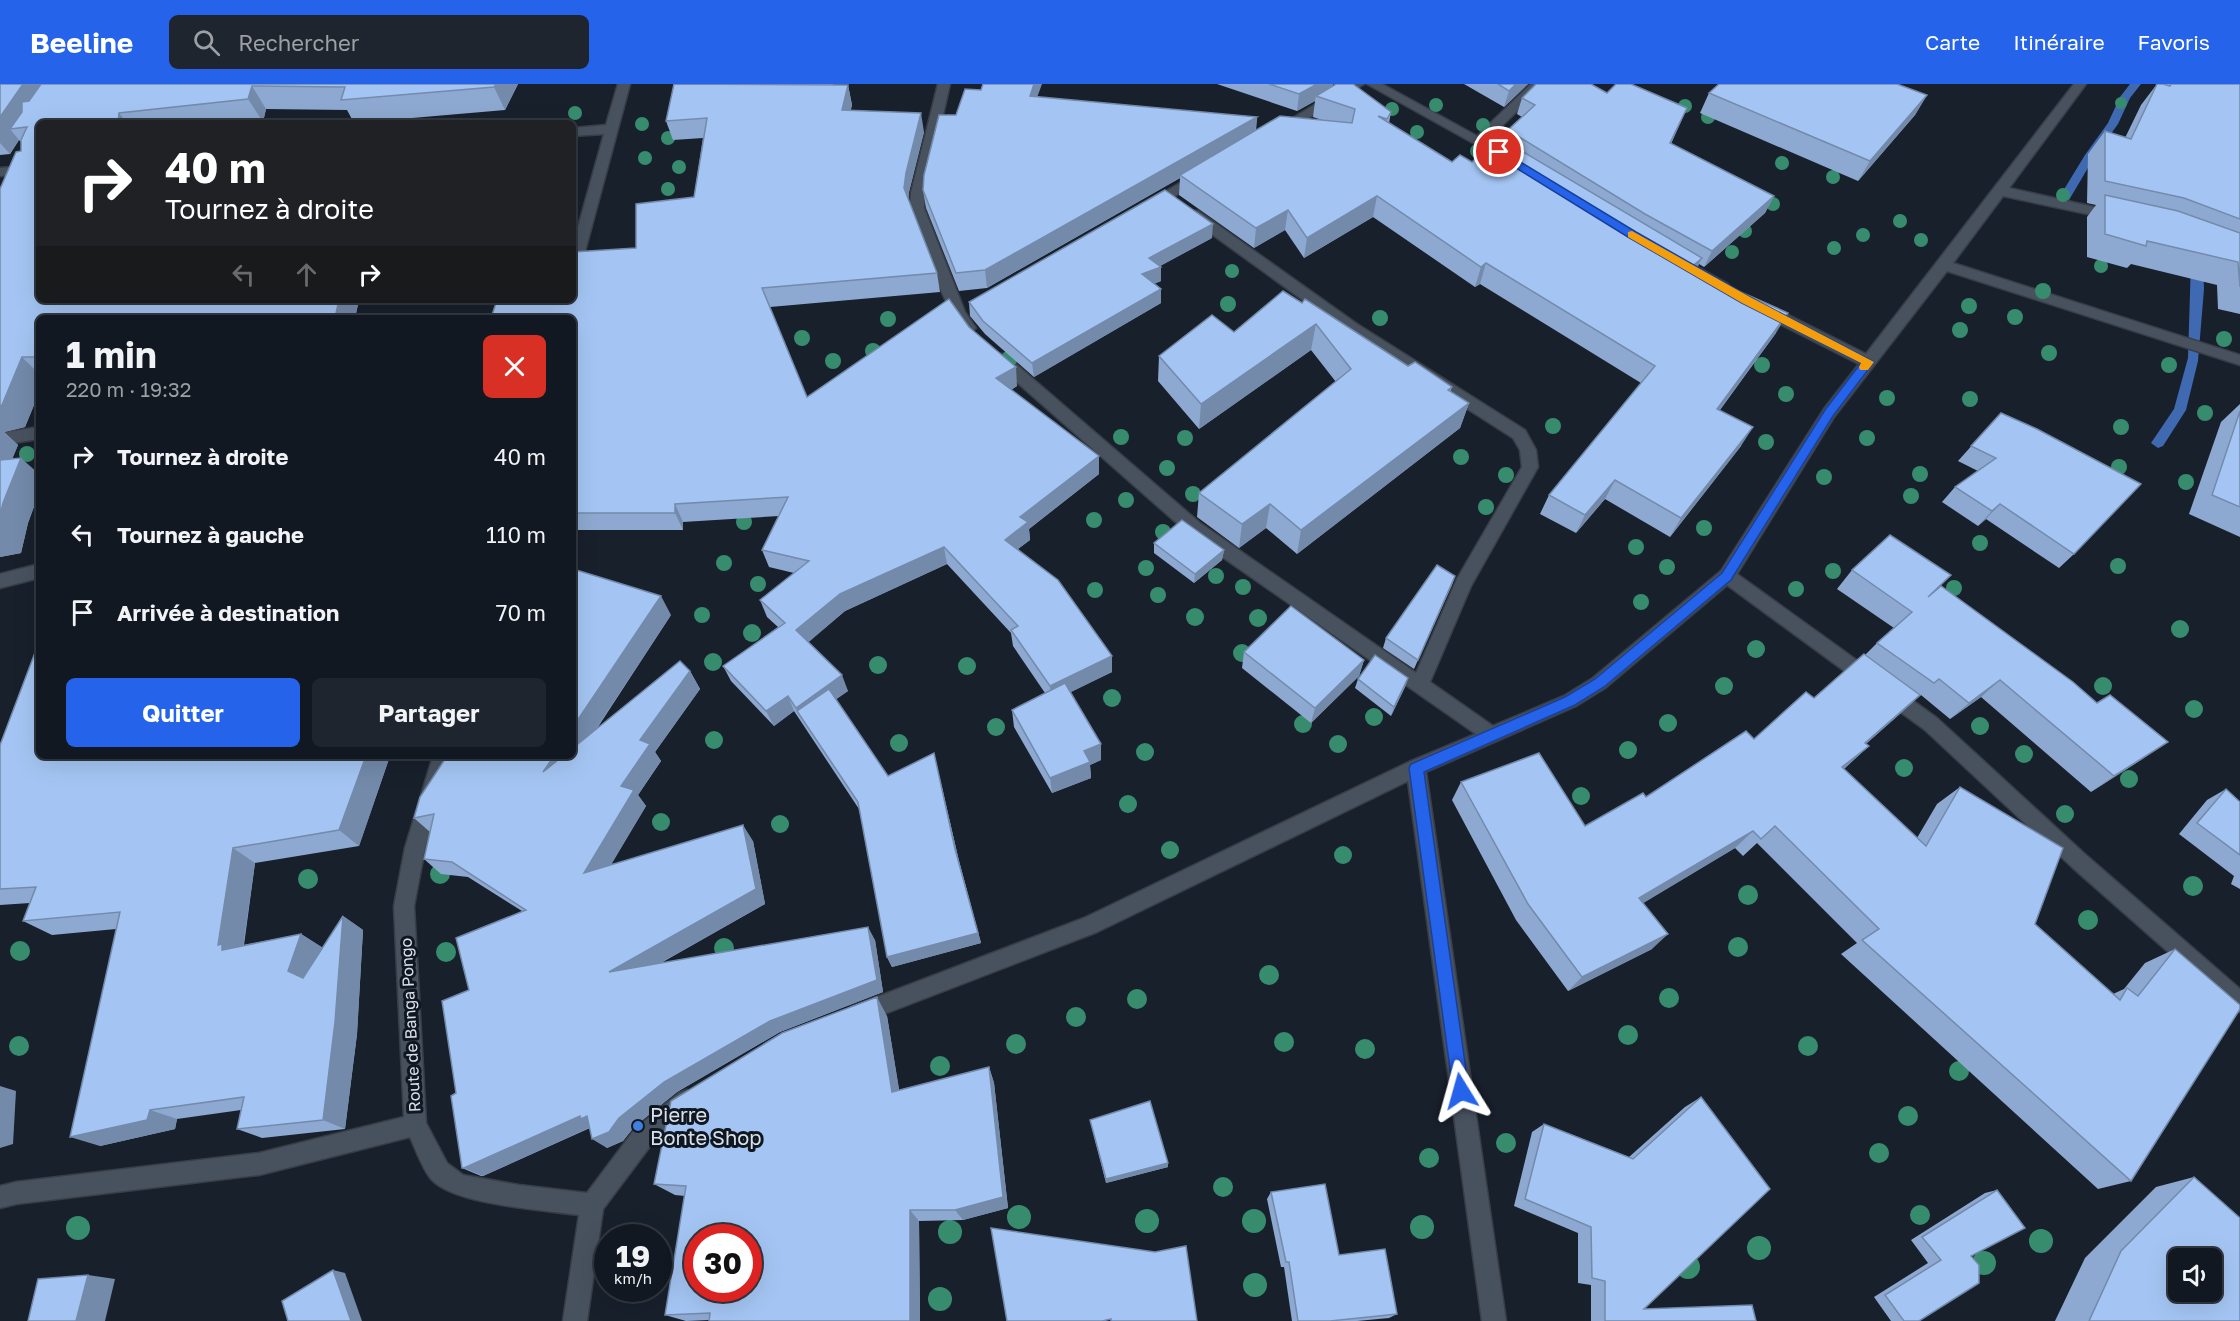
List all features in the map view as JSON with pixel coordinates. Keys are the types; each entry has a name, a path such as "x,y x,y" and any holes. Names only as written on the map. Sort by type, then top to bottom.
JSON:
{"street":[{"path":"576,259 624,84"},
{"path":"944,84 918,193 917,207 963,311 983,344 1194,528 1492,735"},
{"path":"1267,137 1358,84"},
{"path":"1373,84 1480,141 1520,166"},
{"path":"1480,141 1538,84"},
{"path":"843,1020 1090,925 1416,768 1570,701 1599,683 1727,576 1829,413 2080,84"},
{"path":"576,132 611,129"},
{"path":"4,172 20,153"},
{"path":"1136,212 1216,166"},
{"path":"4,172 36,169"},
{"path":"2000,191 2130,219"},
{"path":"1166,195 1352,328 1519,434 1528,450 1530,467 1463,584 1420,685"},
{"path":"1663,252 1741,297 1869,362"},
{"path":"1944,265 2240,360"},
{"path":"0,439 36,433"},
{"path":"0,580 36,572"},
{"path":"1727,576 1931,724 2080,862 2240,1002"},
{"name":"Route de Banga Pongo","path":"441,759 415,848 404,906 415,1125 439,1171 459,1185 519,1196 592,1204"},
{"path":"1416,768 1494,1321"},
{"path":"575,1321 592,1204 643,1137 686,1102 706,1090"},
{"path":"0,1197 16,1193 259,1164 415,1125"}],"building":[{"path":"0,84 23,84 0,117"},
{"path":"41,84 496,84 494,87 341,100 345,87 252,86 248,99 119,113 118,120 36,120 36,303 338,303 336,315 36,315 36,357 22,357 0,406 0,189 16,152 21,151 21,140 27,127 10,129 22,112 22,102 29,101"},
{"path":"674,84 848,85 842,110 921,113 904,188 937,273 762,288 807,397 949,299 969,327 1016,367 996,378 1099,456 1020,517 1028,522 1005,540 1058,580 1112,656 1050,686 1011,630 1018,626 944,547 840,594 796,630 842,675 796,708 788,696 766,711 723,666 785,623 760,600 809,561 762,550 788,497 675,504 675,513 576,513 576,315 492,315 496,303 576,303 576,252 636,248 636,204 694,197 707,118 666,121"},
{"path":"983,84 1034,84 1030,96 1257,117 985,270 956,273 923,190 924,175 939,115 956,115 965,89 981,90"},
{"path":"1269,84 1317,84 1299,94"},
{"path":"1336,84 1353,84 1391,112 1387,119 1378,116 1452,162 1460,155 1472,162 1498,137 1702,258 1689,269 1788,313 1717,409 1753,427 1681,518 1615,480 1585,515 1549,495 1655,366 1486,263 1481,267 1377,196 1307,238 1288,210 1256,228 1180,175 1280,116 1352,123 1355,109 1316,96"},
{"path":"1498,84 1516,84 1509,91"},
{"path":"1536,84 1591,84 1607,93 1616,84 1631,84 1687,108 1670,143 1774,196 1712,251 1645,214 1508,130 1535,105 1522,98"},
{"path":"1719,84 1897,84 1927,95 1870,161 1709,93"},
{"path":"2157,84 2170,86 2171,84 2240,84 2240,219 2184,198 2105,181 2105,131 2131,139"},
{"path":"1165,190 1213,224 1149,258 1161,267 1142,274 1161,289 1032,363 983,321 969,302"},
{"path":"2105,195 2178,211 2240,233 2240,287 2238,262 2147,241 2146,246 2105,234"},
{"path":"1283,291 1302,303 1305,299 1408,366 1415,362 1452,387 1448,390 1469,403 1301,530 1270,504 1242,524 1199,493 1351,369 1316,324 1201,404 1159,356 1212,315 1234,332"},
{"path":"2240,411 2240,507 2212,495"},
{"path":"2001,413 2037,429 2141,484 2074,554 2000,504 1992,511 1955,487 1996,458 1971,446"},
{"path":"21,458 3,503 0,515 0,460"},
{"path":"1182,520 1224,550 1195,574 1154,543"},
{"path":"1890,535 1951,575 1928,597 1941,586 2073,682 2097,703 2110,695 2168,742 2114,776 2000,680 1969,703 1939,679 1934,683 1877,643 1912,612 1852,570"},
{"path":"1437,565 1455,576 1418,660 1386,638"},
{"path":"576,570 661,596 576,723"},
{"path":"1291,606 1364,660 1315,708 1244,652"},
{"path":"36,650 36,759 365,759 339,830 233,848 218,945 222,944 222,950 301,934 288,971 303,978 343,916 335,1022 323,1120 237,1129 244,1097 150,1110 147,1120 70,1137 120,912 23,921 36,887 0,889 0,745"},
{"path":"1864,654 1920,695 1865,743 1869,746 1842,767 1926,846 1960,787 2063,848 2035,924 2120,1000 2127,988 2138,996 2175,949 2240,1005 2240,1009 2131,1181 1862,940 1879,929 1775,826 1761,839 1753,831 1639,898 1668,934 1582,977 1528,904 1461,782 1539,753 1585,826 1643,793 1646,797 1746,731 1754,739 1806,692 1814,698"},
{"path":"1375,655 1408,678 1394,707 1358,679"},
{"path":"680,661 690,671 640,740 650,744 621,786 634,790 584,873 743,825 756,889 609,972 868,927 877,980 770,1021 664,1082 619,1118 609,1132 592,1139 587,1116 581,1119 580,1116 462,1168 451,1096 456,1093 442,1001 469,990 456,938 526,910 452,862 424,859 434,814 414,818 420,797 445,759 552,759 543,772 559,759 576,759 576,746"},
{"path":"1065,683 1101,744 1084,751 1090,762 1050,778 1012,710"},
{"path":"829,689 888,776 934,753 955,849 978,933 887,957 858,802 797,711"},
{"path":"2226,789 2240,802 2240,855 2197,823"},
{"path":"877,997 892,1092 989,1067 1003,1197 955,1210 910,1210 910,1321 709,1321 710,1313 665,1315 667,1302 672,1302 672,1272 686,1186 654,1184 671,1101 782,1033"},
{"path":"1701,1097 1770,1189 1644,1309 1752,1305 1756,1321 1605,1321 1605,1281 1592,1278 1591,1227 1525,1199 1544,1124 1633,1159"},
{"path":"1150,1101 1168,1163 1106,1179 1090,1120"},
{"path":"2194,1177 2240,1218 2240,1321 2089,1321 2121,1251"},
{"path":"1325,1184 1339,1255 1385,1249 1397,1314 1330,1321 1298,1321 1289,1262 1286,1262 1271,1192"},
{"path":"1997,1190 2025,1228 1971,1256 1979,1265 1979,1283 1919,1321 1904,1321 1885,1295 1941,1260 1922,1237"},
{"path":"991,1228 1155,1252 1186,1246 1197,1321 1111,1321 1111,1319 1102,1321 1007,1321"},
{"path":"333,1270 351,1321 288,1321 282,1301"},
{"path":"88,1275 76,1321 28,1321 38,1279"}],"waterway":[{"path":"2078,209 2063,201 2090,155 2113,124 2125,97 2136,84"},
{"path":"2193,355 2198,289 2197,261"},
{"path":"2158,443 2180,410 2192,361"}],"slow traffic":[{"path":"1632,235 1746,300 1869,362 1864,367"}],"place":[{"name":"Pierre Bonte Shop","path":"638,1126"}],"route":[{"path":"1461,1091 1416,768 1570,701 1599,683 1727,576 1829,413 1869,362 1746,300 1632,235 1499,152"}]}
